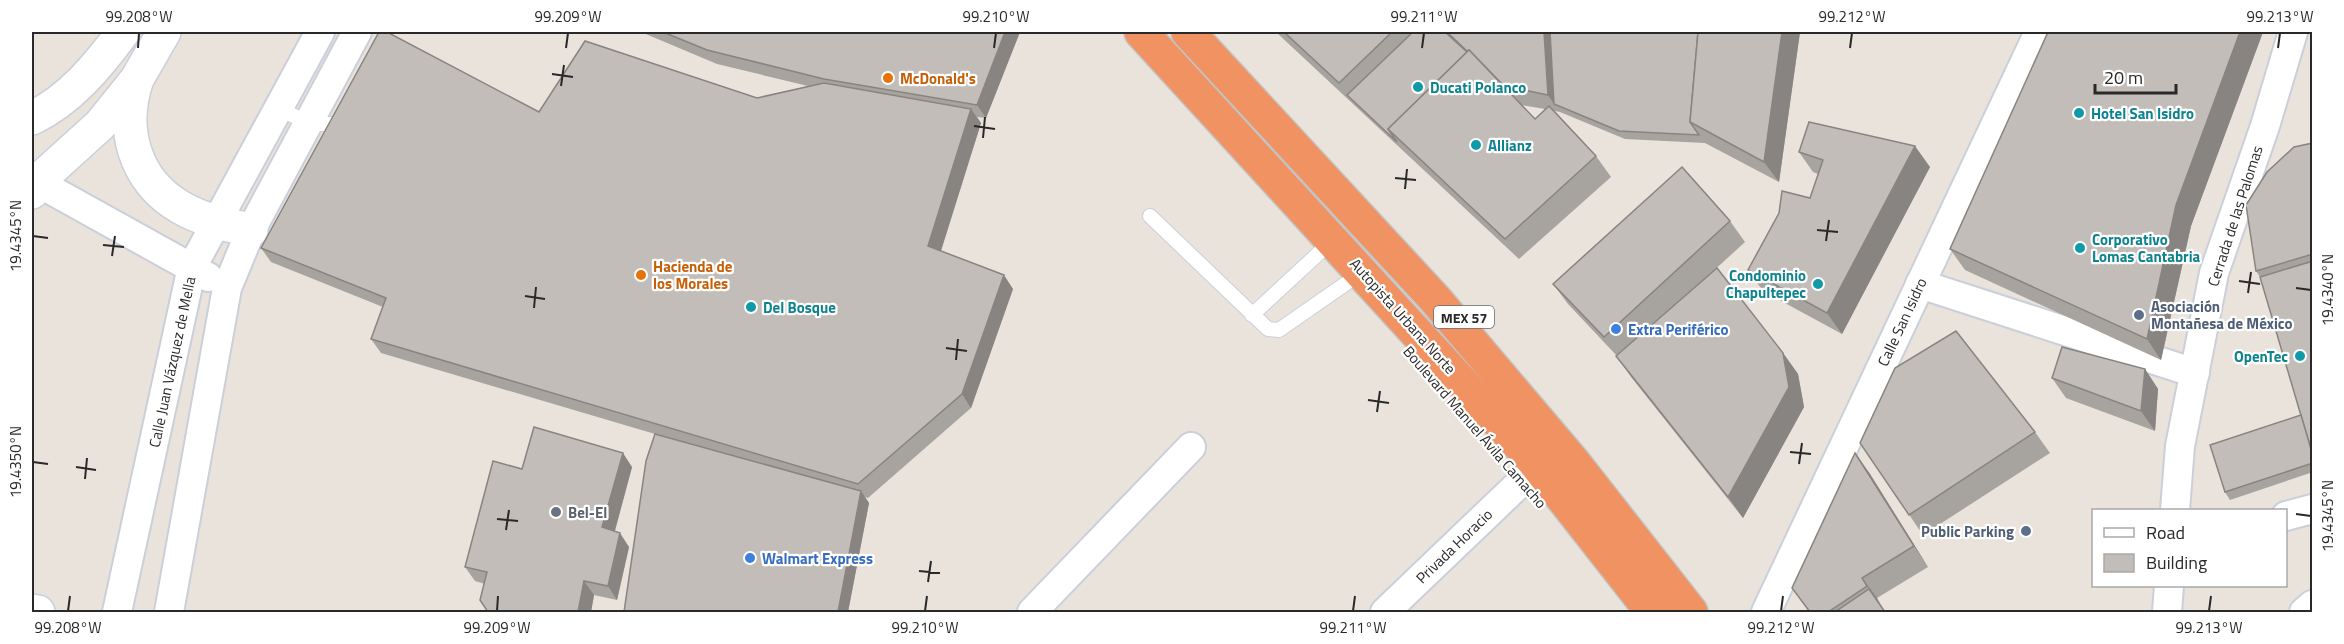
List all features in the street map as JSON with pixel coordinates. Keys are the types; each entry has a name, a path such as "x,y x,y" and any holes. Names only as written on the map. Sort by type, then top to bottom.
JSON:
{"highway":[{"name":"Boulevard Manuel Ávila Camacho","path":"1121,32 1348,282 1523,480 1631,612"},
{"name":"Autopista Urbana Norte","path":"1141,32 1532,459 1652,612"},
{"path":"1188,32 1435,299 1575,464 1691,612"},
{"name":"MEX 57","path":"1207,32 1561,425 1709,612"}],"main road":[{"path":"32,118 60,102 76,88 123,32"},
{"path":"34,187 100,125 137,79 164,32"},
{"path":"137,79 131,97 130,133 142,169 166,198 182,208 217,222 251,230"},
{"path":"32,611 38,612"}],"street":[{"name":"Calle Juan Vázquez de Mella","path":"117,612 192,267 320,32"},
{"path":"169,612 227,288 251,230 357,32"},
{"name":"Calle San Isidro","path":"1766,612 2039,32"},
{"name":"Cerrada de las Palomas","path":"2175,509 2180,446 2214,273 2265,126 2293,32"},
{"path":"2307,32 2313,38"},
{"path":"34,187 192,267 227,288"},
{"path":"1920,284 2195,372"},
{"path":"1032,612 1191,447"},
{"name":"Privada Horacio","path":"1385,612 1523,480"},
{"path":"2287,516 2313,509"},
{"path":"2167,612 2169,587"},
{"path":"2304,612 2313,605"}],"lane":[{"path":"279,108 309,124 338,124 357,133"},
{"path":"1150,216 1268,329 1279,330 1348,282"},
{"path":"1252,315 1320,252"}],"building":[{"name":"Hacienda de los Morales","path":"379,32 387,32 539,112 585,41 757,98 824,83 971,109 928,246 1004,275 962,394 858,484 371,339 386,298 261,248"},
{"name":"McDonald's","path":"663,32 1005,32 977,105 824,79 707,50"},
{"path":"1284,32 1392,32 1339,83"},
{"name":"Ducati Polanco","path":"1413,32 1445,32 1467,52 1388,129 1397,142 1347,95"},
{"path":"1447,32 1544,32 1548,95 1504,86 1469,50 1467,51"},
{"path":"1550,32 1698,32 1690,122 1699,135 1619,131 1554,104"},
{"path":"1698,32 1782,32 1764,162 1690,122"},
{"path":"2048,32 2240,32 2176,205 2147,339 1950,249"},
{"path":"1469,50 1535,119 1549,106 1596,156 1505,239 1388,129"},
{"path":"1809,122 1915,146 1827,313 1748,270 1779,213 1782,191 1810,198 1823,160 1799,152"},
{"path":"2313,143 2313,254 2256,271 2246,205 2267,172 2294,147"},
{"path":"1682,167 1730,221 1604,337 1553,284"},
{"name":"OpenTec","path":"2313,261 2313,456 2260,277"},
{"path":"1717,268 1783,353 1789,387 1728,497 1616,356"},
{"path":"1956,331 2035,432 1909,515 1860,443 1895,368"},
{"path":"2062,347 2145,369 2141,411 2052,378"},
{"path":"2301,415 2313,463 2225,492 2210,445"},
{"name":"Bel-El","path":"534,427 623,453 602,527 620,533 608,586 584,581 578,612 488,612 480,600 487,572 465,567 493,461 522,469"},
{"name":"Walmart Express","path":"655,434 861,491 838,612 624,612 646,461"},
{"path":"1855,453 1914,546 1862,578 1867,586 1828,612 1810,612 1792,588"},
{"path":"1869,589 1885,612 1835,612"}],"place":[{"name":"McDonald's","path":"888,78"},
{"name":"Ducati Polanco","path":"1418,87"},
{"name":"Hotel San Isidro","path":"2079,113"},
{"name":"Allianz","path":"1476,145"},
{"name":"Corporativo Lomas Cantabria","path":"2080,248"},
{"name":"Hacienda de los Morales","path":"641,275"},
{"name":"Condominio Chapultepec","path":"1818,284"},
{"name":"Del Bosque","path":"751,307"},
{"name":"Asociación Montañesa de México","path":"2139,315"},
{"name":"Extra Periférico","path":"1616,329"},
{"name":"OpenTec","path":"2300,356"},
{"name":"Bel-El","path":"556,512"},
{"name":"Public Parking","path":"2026,531"},
{"name":"Walmart Express","path":"750,558"}]}
